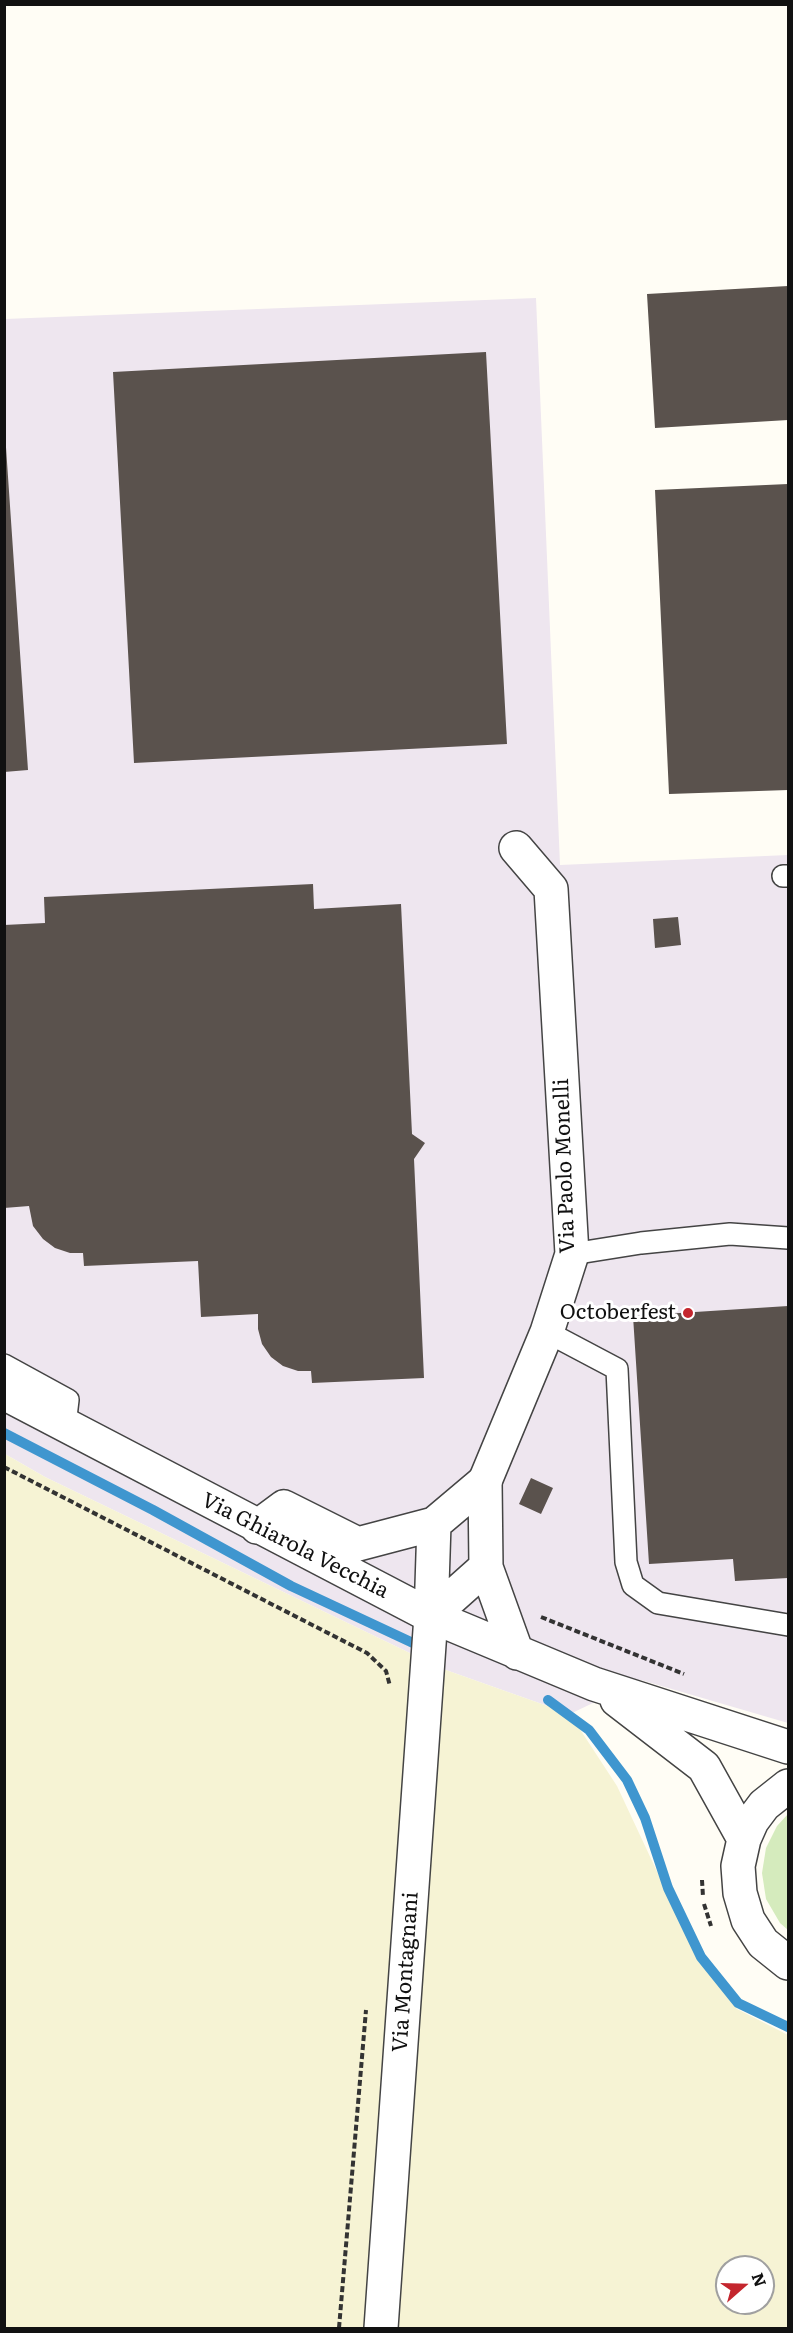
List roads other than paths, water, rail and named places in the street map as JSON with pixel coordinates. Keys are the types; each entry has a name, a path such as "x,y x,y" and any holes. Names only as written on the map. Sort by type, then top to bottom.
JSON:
{"street":[{"name":"Via Paolo Monelli","path":"485,1481 547,1332 572,1254 551,889 516,848"},
{"name":"Via Ghiarola Vecchia","path":"4,1393 431,1616 594,1684 789,1747"},
{"path":"257,1527 284,1507 358,1544 434,1524 485,1481"},
{"path":"485,1481 486,1567 517,1653"},
{"name":"Via Montagnani","path":"381,2328 431,1616 434,1524"},
{"path":"431,1616 486,1567"},
{"name":"Via Ghiarola Vecchia","path":"594,1684 649,1722 704,1767 744,1839"},
{"path":"789,1786 764,1805 744,1839 738,1866 740,1893 748,1920 764,1943 789,1963"}],"lane":[{"path":"572,1254 641,1243 730,1234 789,1238"},
{"path":"547,1332 616,1369 626,1562 633,1585 658,1603 789,1625"},
{"path":"4,1365 68,1400 64,1425"}],"waterway":[{"path":"4,1433 153,1510 291,1586 413,1643"},
{"path":"548,1700 589,1730 627,1780 645,1818 668,1888 701,1957 738,2003 788,2027"}],"place":[{"name":"Octoberfest","path":"688,1313"}]}
